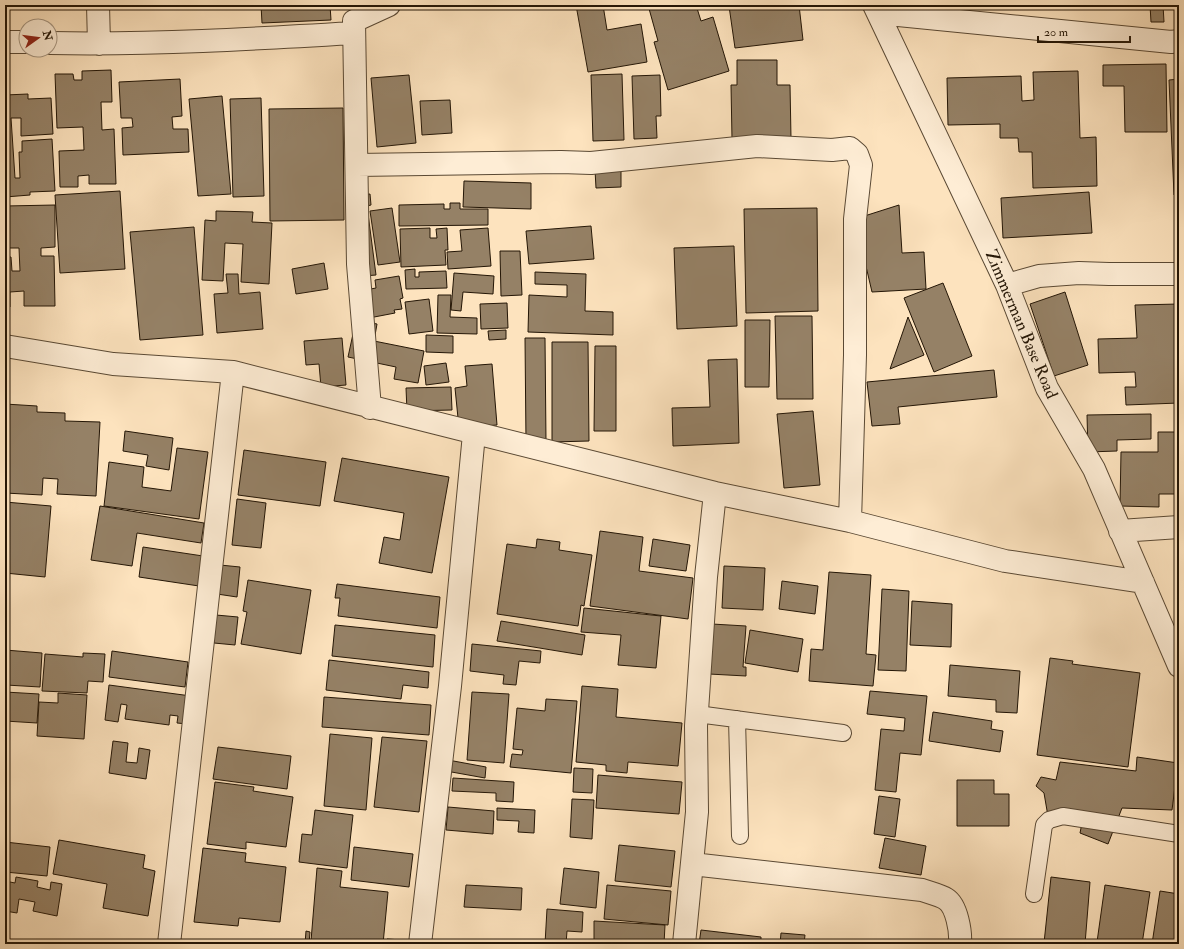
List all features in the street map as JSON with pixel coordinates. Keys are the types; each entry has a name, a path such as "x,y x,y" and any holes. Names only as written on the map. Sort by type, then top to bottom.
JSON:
{"street":[{"path":"98,5 99,44"},
{"path":"370,408 358,271 354,21 389,5"},
{"path":"876,9 1172,42 1179,41"},
{"name":"Zimmerman Base Road","path":"876,9 1007,285 1046,388 1094,469 1179,666"},
{"path":"58,43 99,44 220,41 354,33"},
{"path":"5,42 18,42"},
{"path":"356,165 561,162 591,163 757,146 832,150 850,148 857,154 861,165 855,219 855,355 850,521"},
{"path":"1007,285 1039,276 1079,273 1179,274"},
{"path":"5,346 112,364 233,372 474,434 715,493 850,521 1005,561 1143,582"},
{"path":"169,944 233,372"},
{"path":"420,944 450,686 474,434"},
{"path":"684,944 697,812 696,726 706,577 715,493"},
{"path":"1120,531 1179,527"},
{"path":"692,864 922,890 948,900 958,916 960,944"}],"lane":[{"path":"697,714 843,733"},
{"path":"738,719 740,836"},
{"path":"1034,894 1044,825 1049,820 1063,816 1179,834"}],"building":[{"path":"261,5 330,5 331,20 262,23"},
{"path":"576,5 603,5 607,30 641,24 647,62 588,72"},
{"path":"648,5 696,5 701,21 713,17 729,71 668,90 654,42 658,41"},
{"path":"799,5 803,40 735,48 729,6"},
{"path":"1150,5 1163,5 1164,22 1151,22"},
{"path":"737,60 777,60 777,85 790,85 791,138 732,139 731,85 737,85"},
{"path":"1166,64 1167,132 1125,132 1124,86 1103,86 1103,65"},
{"path":"111,70 112,102 101,102 102,130 114,129 116,184 89,184 89,175 78,176 78,187 60,187 59,151 84,150 83,127 57,128 55,74 73,74 74,80 82,80 82,71"},
{"path":"1078,71 1080,138 1096,137 1097,186 1033,188 1032,152 1019,152 1018,138 1000,138 1000,124 948,125 947,78 1021,76 1022,101 1034,100 1033,72"},
{"path":"622,74 624,140 593,141 591,75"},
{"path":"409,75 416,143 377,147 371,78"},
{"path":"660,75 661,116 656,116 657,138 634,139 632,76"},
{"path":"180,79 182,116 172,117 173,129 188,129 189,152 123,155 122,128 133,127 132,118 121,118 119,82"},
{"path":"1179,79 1179,195 1174,195 1169,80"},
{"path":"28,94 28,99 51,98 53,134 21,136 21,118 11,118 15,178 20,178 19,152 22,152 22,141 52,139 55,191 30,192 30,195 5,197 5,95"},
{"path":"222,96 231,194 198,196 189,99"},
{"path":"261,98 264,196 233,197 230,99"},
{"path":"450,100 452,133 422,135 420,101"},
{"path":"343,108 344,220 270,221 269,109"},
{"path":"621,169 621,187 596,188 595,170"},
{"path":"464,181 531,183 531,209 463,207"},
{"path":"120,191 125,269 60,273 55,195"},
{"path":"1089,192 1092,233 1003,238 1001,198"},
{"path":"370,194 371,205 367,206 376,275 363,276 353,196"},
{"path":"450,203 460,203 460,209 488,209 488,225 399,226 399,205 444,204 444,209 450,209"},
{"path":"55,205 55,247 41,248 41,256 54,256 55,306 24,306 24,291 10,292 10,307 5,307 5,257 11,257 12,271 20,271 19,248 5,248 5,206"},
{"path":"899,205 902,253 924,252 926,289 872,292 855,219"},
{"path":"392,208 400,262 378,265 370,211"},
{"path":"817,208 818,311 746,313 744,209"},
{"path":"216,211 253,212 252,222 272,223 269,284 241,282 243,244 225,243 223,281 202,280 205,220 216,221"},
{"path":"591,226 594,259 529,264 526,231"},
{"path":"194,227 203,335 140,340 130,232"},
{"path":"430,228 430,238 437,238 436,229 447,228 448,250 445,250 446,265 401,267 400,229"},
{"path":"488,228 491,266 448,269 447,252 462,251 460,230"},
{"path":"734,246 737,326 677,329 674,248"},
{"path":"500,251 520,251 522,295 501,296"},
{"path":"324,263 328,289 296,294 292,269"},
{"path":"415,269 415,277 419,277 419,272 446,271 447,288 406,289 405,270"},
{"path":"535,272 586,274 585,311 613,312 613,335 528,332 529,295 567,297 567,285 535,284"},
{"path":"454,273 494,276 493,294 463,292 461,311 451,310"},
{"path":"226,274 238,274 239,294 260,292 263,329 217,333 214,294 228,293"},
{"path":"399,276 403,298 400,299 402,309 394,310 395,313 369,318 365,290 376,288 375,280"},
{"path":"943,283 972,356 934,372 904,298"},
{"path":"1065,292 1088,365 1054,376 1030,304"},
{"path":"438,295 451,295 450,317 477,318 477,334 437,333"},
{"path":"429,299 433,331 409,334 405,302"},
{"path":"507,303 508,328 481,329 480,304"},
{"path":"1179,304 1179,403 1126,405 1125,387 1136,387 1135,372 1099,373 1098,339 1137,338 1135,305"},
{"path":"775,316 812,316 813,399 777,399"},
{"path":"908,317 924,355 890,369"},
{"path":"356,320 377,324 374,341 424,351 418,383 394,379 396,367 348,357"},
{"path":"745,320 770,320 769,387 745,387"},
{"path":"506,330 506,339 489,340 488,331"},
{"path":"426,335 453,336 453,353 426,352"},
{"path":"342,338 346,385 321,387 319,364 306,365 304,341"},
{"path":"525,338 545,338 546,442 526,442"},
{"path":"552,342 588,342 589,441 552,442"},
{"path":"595,346 616,346 616,431 594,431"},
{"path":"737,359 739,443 673,446 672,408 710,407 708,360"},
{"path":"446,363 449,382 426,385 424,366"},
{"path":"492,364 497,425 459,428 455,388 467,386 465,366"},
{"path":"994,370 997,397 898,407 900,424 872,426 867,382"},
{"path":"451,387 452,410 407,411 406,388"},
{"path":"5,404 37,406 37,412 65,413 65,421 100,422 96,496 57,494 58,479 43,478 42,495 5,493"},
{"path":"813,411 820,485 784,488 777,414"},
{"path":"1178,413 1179,494 1159,494 1159,507 1120,506 1121,452 1158,452 1158,432 1178,432"},
{"path":"1151,414 1151,439 1117,440 1117,451 1088,452 1087,415"},
{"path":"125,431 173,438 169,470 146,466 148,455 123,451"},
{"path":"177,448 208,452 199,519 104,506 109,462 144,467 142,487 171,491"},
{"path":"244,450 326,462 320,506 238,495"},
{"path":"342,458 449,477 432,573 379,563 384,537 400,540 404,513 334,501"},
{"path":"237,499 266,503 261,548 232,545"},
{"path":"5,502 51,506 45,577 5,573 7,546 5,546"},
{"path":"100,506 204,523 201,543 137,533 132,566 91,560"},
{"path":"600,531 643,537 639,571 693,578 688,619 590,606"},
{"path":"537,539 560,542 559,550 592,555 584,606 581,605 578,626 497,614 507,544 536,548"},
{"path":"653,539 690,545 686,571 649,566"},
{"path":"143,547 203,556 199,586 139,577"},
{"path":"220,565 240,567 237,597 217,594"},
{"path":"724,566 765,568 763,610 722,608"},
{"path":"829,572 871,575 866,654 876,655 873,686 809,681 811,649 823,650"},
{"path":"248,580 311,590 301,654 241,644 247,612 243,611"},
{"path":"782,581 818,586 815,614 779,609"},
{"path":"337,584 440,597 437,628 338,616 340,598 335,598"},
{"path":"882,589 909,591 906,671 878,670"},
{"path":"912,601 952,604 951,647 910,645"},
{"path":"584,608 661,616 656,668 618,665 621,635 581,632"},
{"path":"216,615 238,617 235,645 214,643"},
{"path":"501,621 585,635 582,655 497,641"},
{"path":"712,624 746,626 743,667 746,667 746,676 709,674"},
{"path":"335,625 435,635 433,667 332,656"},
{"path":"750,630 803,639 798,672 745,663"},
{"path":"472,644 541,651 540,663 519,661 516,685 503,684 504,675 470,671"},
{"path":"5,650 42,653 40,687 6,685 7,677 5,677"},
{"path":"112,651 188,662 185,687 109,677"},
{"path":"83,653 105,654 103,682 88,681 87,693 42,691 45,654 83,657"},
{"path":"1050,658 1073,661 1072,664 1140,673 1128,767 1037,755"},
{"path":"329,660 429,672 428,688 403,685 401,699 326,690"},
{"path":"950,665 1020,671 1017,713 996,712 996,700 948,696"},
{"path":"109,685 191,696 188,724 177,723 178,716 170,715 169,725 125,719 127,705 121,704 118,722 105,720"},
{"path":"582,686 618,689 616,717 682,723 678,766 628,762 627,773 606,771 606,765 576,762"},
{"path":"870,691 927,696 921,755 900,753 896,792 875,790 881,729 904,731 905,718 867,714"},
{"path":"5,692 39,694 37,723 5,721"},
{"path":"472,692 509,694 504,763 467,760"},
{"path":"58,693 87,695 84,739 37,736 39,702 58,703"},
{"path":"324,697 431,705 429,735 322,727"},
{"path":"546,699 577,701 571,773 510,767 512,754 522,755 523,750 513,749 517,708 545,711"},
{"path":"933,712 992,721 991,729 1003,731 1000,752 929,741"},
{"path":"330,734 372,738 366,810 324,806"},
{"path":"382,737 427,741 419,812 374,807"},
{"path":"113,741 128,743 126,762 137,763 139,748 150,750 146,779 109,773"},
{"path":"218,747 291,756 287,789 213,779"},
{"path":"1137,757 1178,763 1172,810 1122,808 1108,844 1080,833 1084,813 1050,828 1044,793 1036,786 1041,777 1056,780 1060,762 1136,771"},
{"path":"448,760 486,767 485,778 446,771"},
{"path":"574,768 593,769 592,793 573,792"},
{"path":"598,775 682,782 679,814 596,808"},
{"path":"453,778 514,782 513,802 496,801 496,793 452,791"},
{"path":"957,780 994,780 994,794 1009,794 1009,826 957,826"},
{"path":"215,782 254,787 253,791 293,797 286,847 246,842 246,849 207,844"},
{"path":"879,796 900,799 895,837 874,834"},
{"path":"572,799 594,800 592,839 570,837"},
{"path":"448,807 494,811 493,834 446,830"},
{"path":"497,808 535,810 534,833 518,832 519,821 497,820"},
{"path":"315,810 353,815 347,868 299,862 302,834 312,835"},
{"path":"885,838 926,846 921,875 879,868"},
{"path":"59,840 145,855 143,868 155,871 148,916 103,908 107,884 53,874"},
{"path":"5,842 50,847 47,876 5,872"},
{"path":"619,845 675,851 671,887 615,881"},
{"path":"354,847 413,854 409,887 351,880"},
{"path":"203,848 246,853 245,862 286,867 280,922 239,918 238,926 194,922"},
{"path":"317,868 342,871 340,887 388,892 383,944 341,944 311,941"},
{"path":"564,868 599,872 596,908 560,904"},
{"path":"16,877 38,881 37,887 50,890 51,882 62,884 57,916 33,911 35,902 19,899 17,913 5,911 5,881 15,883"},
{"path":"1051,877 1090,882 1085,944 1044,943"},
{"path":"466,885 522,888 521,910 464,907"},
{"path":"607,885 671,891 668,925 604,919"},
{"path":"1105,885 1150,892 1142,944 1112,944 1097,942"},
{"path":"1160,891 1179,894 1179,944 1152,944"},
{"path":"547,909 583,912 582,932 567,931 566,944 545,944"},
{"path":"594,921 665,925 664,944 594,940"},
{"path":"701,930 761,937 761,944 699,944"},
{"path":"306,931 310,932 309,944 305,944"},
{"path":"781,933 805,935 804,944 780,944"},
{"path":"387,939 402,940 402,944 386,944"},
{"path":"194,941 217,944 194,944"},
{"path":"893,941 912,942 912,944 893,944"}]}
